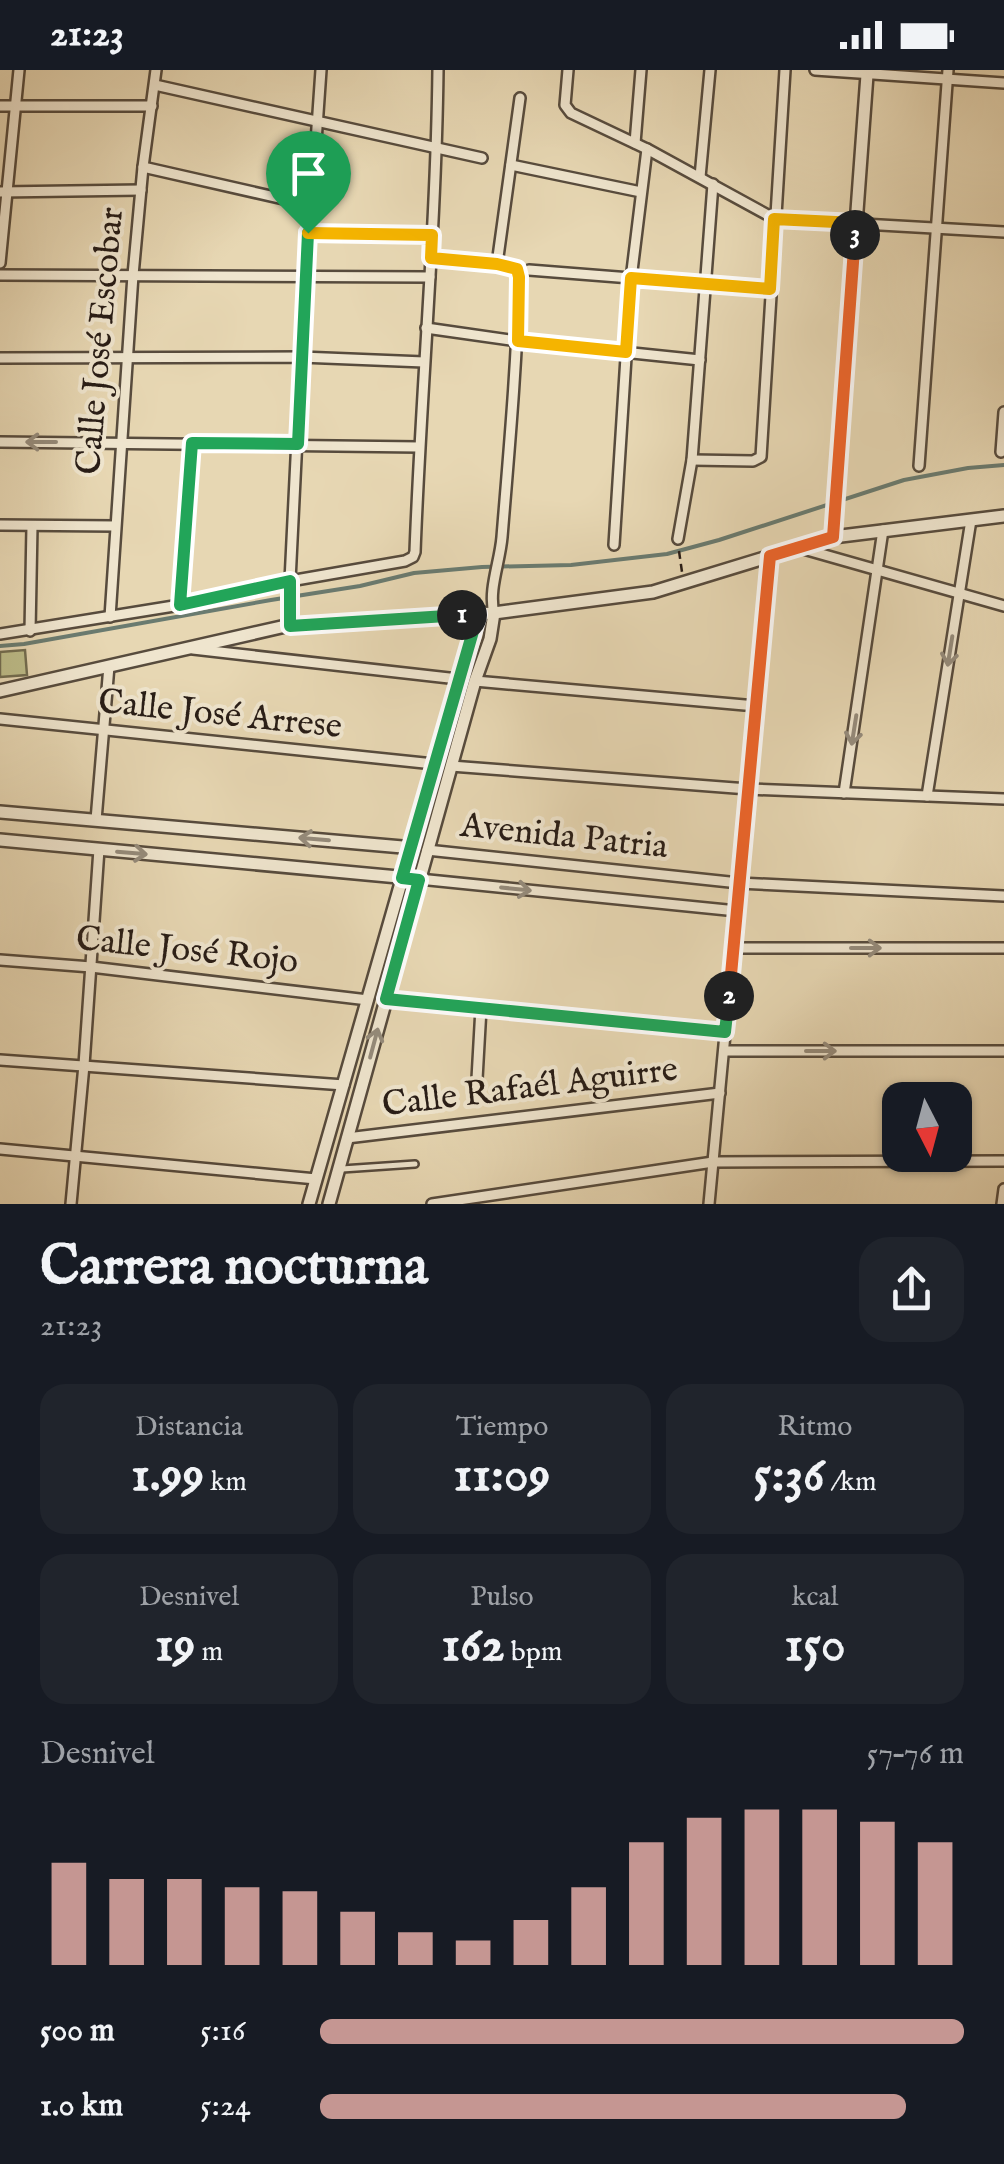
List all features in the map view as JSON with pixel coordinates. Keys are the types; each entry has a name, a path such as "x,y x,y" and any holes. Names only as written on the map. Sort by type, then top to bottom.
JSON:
{"street":[{"path":"0,262 19,70"},
{"name":"Calle José Escobar","path":"110,618 126,358 156,70"},
{"path":"290,619 308,233 321,70"},
{"path":"0,634 180,605 412,557 437,148 438,70"},
{"path":"568,70 567,110 774,219 1004,232"},
{"path":"634,143 642,70"},
{"path":"700,177 710,70"},
{"path":"692,460 760,460 785,70"},
{"path":"815,70 947,75 1004,82"},
{"path":"833,537 869,73"},
{"path":"919,466 947,75"},
{"path":"154,85 482,158"},
{"path":"497,264 520,98"},
{"path":"0,106 152,106"},
{"path":"614,546 631,278 646,150"},
{"path":"511,165 642,192"},
{"path":"143,167 310,206"},
{"path":"679,544 692,460 713,184"},
{"path":"4,192 141,190"},
{"path":"308,233 432,235"},
{"path":"329,1204 490,639 500,554 518,341 519,277 517,269 497,264 431,258"},
{"path":"529,270 770,289"},
{"path":"0,275 430,277"},
{"path":"426,328 700,360"},
{"path":"0,358 301,357 424,362"},
{"path":"1001,452 1004,412"},
{"path":"0,442 419,447"},
{"path":"180,605 192,443"},
{"path":"309,1204 478,614 493,602 653,592 833,537 1004,516"},
{"path":"927,796 971,520"},
{"path":"0,526 115,526"},
{"path":"30,631 32,526"},
{"path":"844,792 883,530"},
{"path":"796,547 1004,606"},
{"path":"709,1204 770,556"},
{"path":"0,691 290,619 478,614"},
{"path":"185,648 458,680"},
{"path":"96,820 109,666"},
{"path":"475,681 756,706"},
{"name":"Calle José Arrese","path":"0,719 434,764"},
{"path":"451,766 748,788 1004,799"},
{"name":"Avenida Patria","path":"0,812 411,848 739,883 1004,896"},
{"name":"Avenida Patria","path":"0,840 737,911"},
{"path":"71,1204 99,850"},
{"path":"733,948 1004,948"},
{"name":"Calle José Rojo","path":"0,960 368,1000"},
{"path":"386,999 725,1032"},
{"path":"476,1080 481,1008"},
{"path":"724,1051 1004,1051"},
{"name":"Calle Rafaél Aguirre","path":"0,1060 344,1085"},
{"name":"Calle Rafaél Aguirre","path":"347,1138 720,1093"},
{"path":"0,1148 316,1179"},
{"path":"432,1204 713,1162 1004,1161"},
{"path":"1002,1204 1004,1190"}],"lane":[{"path":"339,1169 415,1164"}],"path":[{"path":"679,544 681,564"}],"shaded area":[{"path":"25,650 27,675 0,677 0,652"}],"waterway":[{"path":"0,646 360,586 414,573 571,565 667,554 904,480 1004,465"}],"route":[{"path":"774,219 856,223 833,537 770,556 725,1032 386,999 419,880 402,878 478,614 290,626 290,581 180,605 192,443 298,444 308,233 432,235 431,258 517,269 518,341 626,352 631,278 770,289 774,219"}]}
